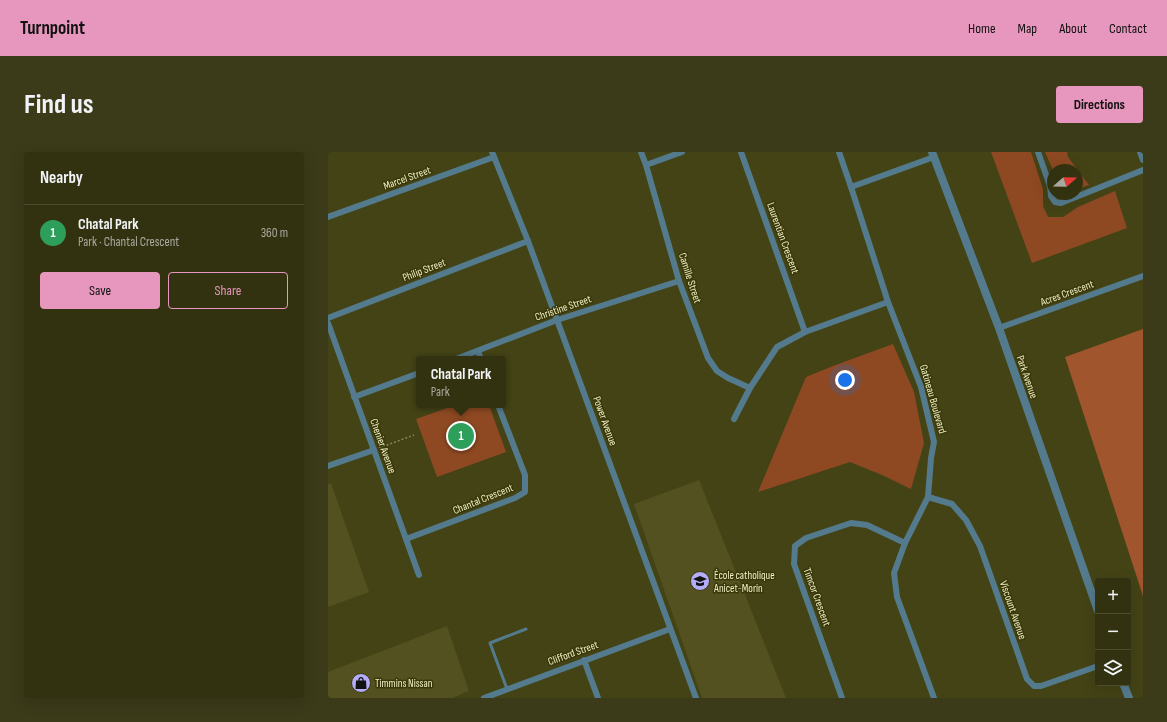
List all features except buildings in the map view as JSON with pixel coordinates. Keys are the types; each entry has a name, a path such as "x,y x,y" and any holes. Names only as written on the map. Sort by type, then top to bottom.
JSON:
{"street":[{"name":"Camille Street","path":"641,152 679,281 708,358 717,370 728,378 750,388"},
{"path":"646,165 682,152"},
{"name":"Laurentian Crescent","path":"741,152 805,332"},
{"name":"Gatineau Boulevard","path":"839,152 852,187 888,302 921,387 934,442 931,458 928,497 905,543 894,572 897,597 934,698"},
{"path":"1038,152 1050,186 1051,196 1055,202 1061,203 1143,170"},
{"path":"1140,152 1143,160"},
{"name":"Marcel Street","path":"328,217 493,154"},
{"name":"Power Avenue","path":"493,154 528,240 696,698"},
{"path":"852,187 933,154"},
{"name":"Park Avenue","path":"933,154 999,328 1095,602"},
{"name":"Philip Street","path":"328,318 528,240"},
{"name":"Acres Crescent","path":"999,328 1143,276"},
{"name":"Christine Street","path":"464,356 557,320 679,281"},
{"path":"734,419 750,388 777,347 805,332 888,302"},
{"name":"Chenier Avenue","path":"328,323 419,575"},
{"path":"478,351 480,356"},
{"path":"354,397 416,374"},
{"name":"Chantal Crescent","path":"406,539 515,498 525,492 525,475 499,408"},
{"path":"328,466 374,450"},
{"name":"Viscount Avenue","path":"928,497 952,504 966,520 980,546 1027,679 1034,686 1041,686 1095,667"},
{"name":"Timcor Crescent","path":"842,698 794,564 795,546 806,538 851,523 868,525 905,543"},
{"name":"Clifford Street","path":"484,698 670,629"},
{"path":"584,660 598,698"},
{"path":"1125,686 1129,698"}],"lane":[{"path":"507,689 490,643 526,629"}],"path":[{"path":"374,450 414,435"}],"shaded area":[{"path":"991,152 1031,152 1043,189 1043,206 1048,217 1063,217 1078,207 1115,191 1127,228 1032,263"},
{"path":"1045,152 1067,152 1068,157 1073,164 1050,164"},
{"path":"1083,177 1089,185 1083,187"},
{"path":"1143,329 1143,596 1065,357"},
{"path":"893,344 914,392 924,443 911,489 850,462 758,492 806,377"},
{"path":"447,408 490,408 506,452 437,477 416,419"},
{"name":"École catholique Anicet-Morin","path":"699,480 786,698 702,698 634,504"},
{"path":"331,483 369,592 328,607 328,484"},
{"path":"447,626 469,691 452,698 328,698 328,672"}],"place":[{"name":"Chatal Park","path":"461,436"},
{"name":"École catholique Anicet-Morin","path":"700,581"},
{"name":"Timmins Nissan","path":"361,683"}]}
